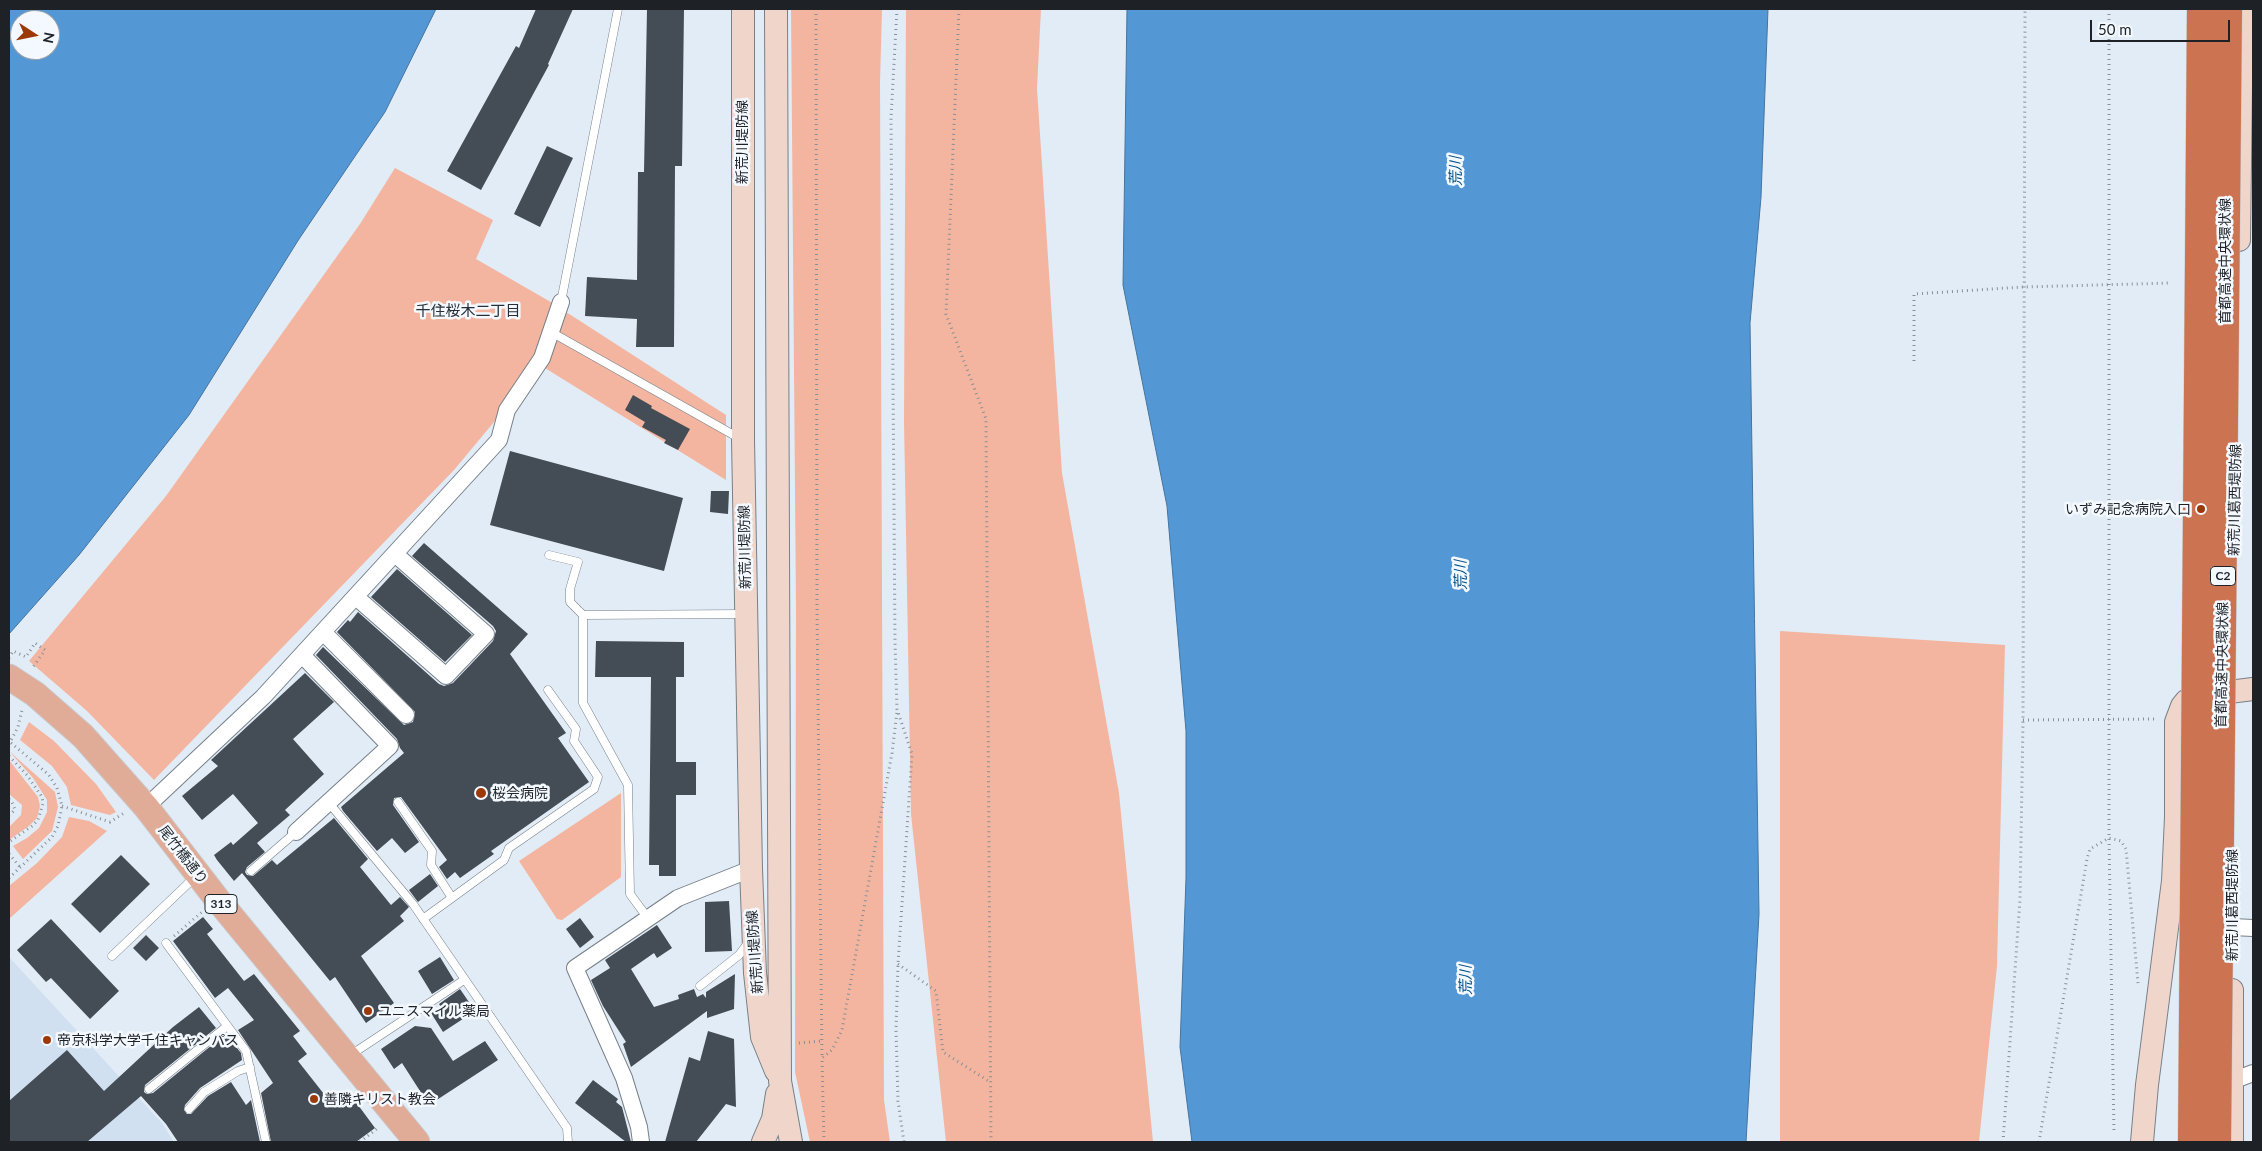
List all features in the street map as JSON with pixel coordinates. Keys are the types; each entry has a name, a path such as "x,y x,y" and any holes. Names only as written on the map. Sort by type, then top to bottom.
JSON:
{"highway":[{"name":"首都高速中央環状線","path":"2192,1142 2201,9"},
{"name":"首都高速中央環状線","path":"2217,1142 2228,9"}],"main road":[{"name":"新荒川堤防線","path":"743,9 743,440 753,940 762,1037 780,1081"},
{"name":"新荒川堤防線","path":"776,9 780,1081 791,1142"},
{"name":"新荒川葛西堤防線","path":"2206,1142 2206,694 2215,9"},
{"name":"新荒川葛西堤防線","path":"2232,1142 2232,1081 2242,928 2242,9"},
{"name":"尾竹橋通り","path":"15,671 83,736 135,810 198,874 416,1142"},
{"path":"2142,1142 2147,1085 2173,880 2176,817 2174,731 2178,714 2186,701 2206,694 2243,691"},
{"path":"770,1142 780,1081"},
{"path":"763,1142 773,1119"}],"street":[{"path":"135,810 263,697 303,656 499,440 507,410 542,358 561,302"},
{"path":"356,597 446,676 486,634 394,554"},
{"path":"324,633 406,715"},
{"path":"296,832 390,746 303,656"},
{"path":"641,1142 639,1127 624,1078 575,968 647,917 678,898 751,869"},
{"path":"2232,1081 2253,1073"}],"lane":[{"path":"561,302 565,291 618,9"},
{"path":"551,332 743,440"},
{"path":"549,555 578,562 570,589 570,602 583,615 583,702 628,785 630,894 647,917"},
{"path":"583,615 746,614"},
{"path":"423,919 504,860 510,848 594,789 598,776 574,741 576,729 548,690"},
{"path":"398,802 432,851 431,865 452,898"},
{"path":"329,803 414,904 464,980 567,1128 568,1142"},
{"path":"251,871 296,832"},
{"path":"112,956 198,874"},
{"path":"700,986 739,955 747,943 753,940"},
{"path":"166,943 246,1051 266,1142"},
{"path":"347,1058 464,980"},
{"path":"149,1089 228,1026"},
{"path":"189,1109 204,1092 238,1071 250,1067"}],"path":[{"path":"816,9 818,609 824,1142"},
{"path":"822,1058 832,1050 842,1030 892,753 897,709 891,118 897,9"},
{"path":"958,9 946,314 986,419 991,1142"},
{"path":"2003,1142 2020,899 2023,720 2025,9"},
{"path":"2109,9 2109,838 2114,1134"},
{"path":"1914,361 1914,294 2023,286 2170,283"},
{"path":"36,643 45,650 15,671 13,651 26,657 36,643"},
{"path":"9,878 52,838 58,826 62,806 57,788 49,775 9,742 18,726 23,706"},
{"path":"897,709 912,754 898,964 897,1074 898,1101 904,1142"},
{"path":"2023,720 2159,719"},
{"path":"9,756 27,775 42,797 43,803 42,811 32,826 9,842"},
{"path":"9,799 15,810 9,815"},
{"path":"62,806 110,822 135,810"},
{"path":"2039,1142 2087,860 2090,848 2109,838 2121,841 2126,848 2140,992"},
{"path":"9,854 20,867"},
{"path":"166,943 204,909"},
{"path":"898,964 936,991 943,1052 991,1082"},
{"path":"797,1043 823,1042"},
{"path":"360,1142 378,1128"}],"shaded area":[{"path":"791,9 882,9 880,83 884,1100 890,1142 810,1142 795,1072 796,610"},
{"path":"906,9 1041,9 1037,88 1062,473 1119,793 1153,1142 946,1142 911,814 904,421"},
{"path":"395,168 493,220 476,259 549,301 726,415 726,480 532,360 494,422 454,470 154,780 87,711 29,661 166,496 360,224"},
{"path":"1780,631 2005,645 1997,966 1979,1142 1780,1142"},
{"path":"29,722 54,741 96,784 116,812 110,815 71,805 67,787 52,766 20,740"},
{"path":"9,751 55,792 58,807 52,831 23,859 13,846 39,828 47,812 47,800 33,778"},
{"path":"9,760 38,797 40,806 37,818 9,840 9,827 21,815 22,805 9,794"},
{"path":"621,793 621,877 562,920 557,919 519,861"},
{"path":"69,817 89,821 107,831 9,919 9,886 37,863 62,837"},
{"name":"帝京科学大学千住キャンパス","path":"9,957 162,1123 174,1142 9,1142"}],"water":[{"path":"9,9 436,9 385,112 299,239 189,415 79,555 9,634"},
{"name":"荒川","path":"1127,9 1768,9 1761,197 1750,323 1759,914 1746,1142 1192,1142 1180,1047 1186,878 1186,731 1167,506 1123,285"}],"building":[{"path":"536,9 573,9 549,65 481,190 447,171 516,46 519,48"},
{"path":"647,9 684,9 682,166 675,166 674,347 636,347 637,319 585,316 587,277 637,280 638,172 644,172"},
{"path":"547,146 573,158 540,227 514,214"},
{"path":"633,395 652,406 651,408 690,429 678,450 664,443 666,440 642,427 645,422 625,410"},
{"path":"510,451 683,498 664,571 490,525"},
{"path":"711,491 729,491 728,514 710,512"},
{"path":"424,543 528,634 510,654 566,733 558,738 589,782 491,851 494,854 460,878 455,872 447,879 439,867 447,860 401,797 394,798 393,805 419,842 405,853 392,838 377,851 343,811 341,807 404,753 397,739 316,655 323,647 404,725 413,722 415,712 337,632 348,620 350,622 358,612 439,684 444,686 453,683 493,641 496,631 493,626 412,556"},
{"path":"397,569 472,635 445,662 371,597"},
{"path":"596,641 684,642 684,677 676,677 676,762 696,762 696,795 676,795 676,876 659,876 659,865 649,865 651,677 595,677"},
{"path":"305,673 334,702 293,739 324,774 285,810 290,815 257,843 265,852 247,867 245,872 247,875 253,876 272,860 277,865 334,818 368,859 360,867 391,905 400,897 409,907 400,916 404,921 361,956 394,1003 366,1023 335,977 330,981 242,873 234,881 214,855 231,842 233,845 258,823 233,794 202,820 182,796 218,766 211,760"},
{"path":"121,855 150,884 100,933 71,904"},
{"path":"430,874 438,886 418,902 409,890"},
{"path":"729,901 732,951 705,952 705,902"},
{"path":"203,917 213,929 207,934 244,981 254,974 300,1031 293,1036 307,1054 298,1061 331,1103 347,1090 375,1128 356,1142 271,1142 261,1093 273,1083 238,1030 254,1020 228,988 215,998 173,941"},
{"path":"580,918 594,937 580,948 566,929"},
{"path":"51,919 119,991 90,1019 51,978 46,982 17,950"},
{"path":"657,925 672,948 657,958 654,953 631,969 654,1007 679,999 678,995 694,989 697,997 703,994 706,998 706,992 735,974 734,1009 707,1018 707,1011 631,1067 623,1044 626,1042 603,1006 591,980 610,968 605,960"},
{"path":"146,935 159,948 146,961 133,948"},
{"path":"440,957 454,980 432,994 418,971"},
{"path":"460,989 475,1011 443,1032 431,1013 441,1007 439,1004"},
{"path":"199,1007 216,1028 145,1085 144,1092 147,1094 153,1093 223,1036 225,1039 228,1037 241,1053 242,1060 200,1088 185,1105 184,1110 187,1114 191,1114 208,1096 231,1082 246,1105 251,1100 260,1142 178,1142 166,1124 141,1096 87,1142 9,1142 9,1101 67,1050 104,1091 173,1027"},
{"path":"415,1026 431,1028 453,1061 485,1041 498,1060 429,1105 402,1063 394,1069 381,1049"},
{"path":"708,1031 734,1039 736,1107 726,1104 696,1142 665,1142 689,1057 700,1061"},
{"path":"593,1080 618,1099 616,1102 622,1107 631,1142 626,1142 575,1103"}],"place":[{"name":"いずみ記念病院入口","path":"2201,509"},
{"name":"桜会病院","path":"481,793"},
{"name":"ユニスマイル薬局","path":"368,1011"},
{"name":"帝京科学大学千住キャンパス","path":"47,1040"},
{"name":"善隣キリスト教会","path":"314,1099"}],"district":[{"name":"千住桜木二丁目","path":"468,311"}]}
